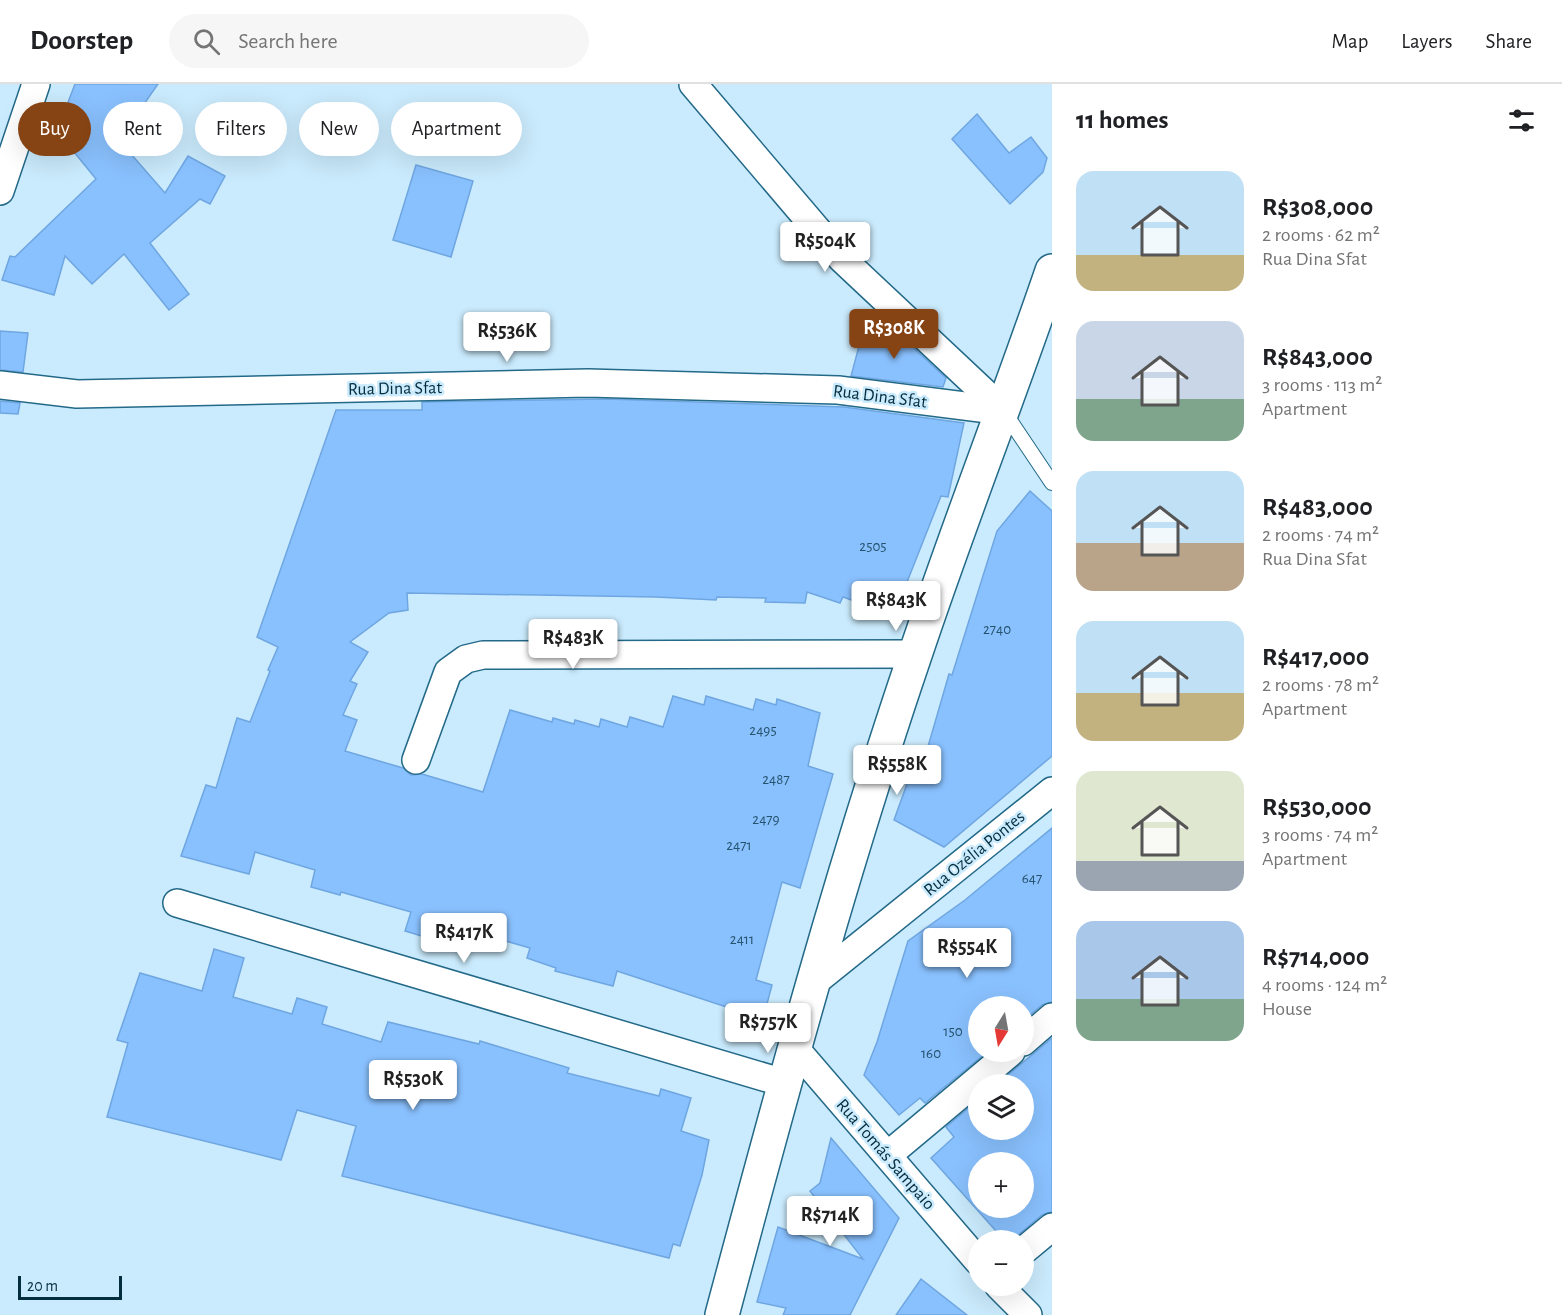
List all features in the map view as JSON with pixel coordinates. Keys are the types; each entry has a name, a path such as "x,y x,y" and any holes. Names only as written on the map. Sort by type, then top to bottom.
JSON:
{"street":[{"path":"0,191 36,84"},
{"path":"693,84 842,259 1004,411"},
{"path":"722,1315 812,984 915,654 1004,411 1052,271"},
{"name":"Rua Dina Sfat","path":"0,385 88,394 599,383 838,390 1004,411"},
{"path":"416,760 448,672 466,659 483,655 915,654"},
{"name":"Rua Ozélia Pontes","path":"812,984 1052,791"},
{"path":"177,903 784,1083"},
{"path":"1034,1033 1052,1017"},
{"name":"Rua Tomás Sampaio","path":"794,1047 968,1250"},
{"path":"888,1155 999,1062"},
{"path":"1034,1242 1052,1227"},
{"path":"1009,1296 1028,1315"}],"lane":[{"path":"1004,411 1052,483"}],"building":[{"path":"75,84 158,84 145,102 103,102 103,156 133,156 165,193 188,156 225,176 210,204 200,199 150,243 189,294 169,310 124,254 92,284 65,256 54,295 2,280 10,256 15,257 96,179 77,156 91,156 91,102 68,102"},
{"path":"977,114 1009,153 1031,137 1047,158 1043,172 1010,204 952,139"},
{"path":"416,165 473,181 451,257 393,240"},
{"path":"881,318 946,378 943,387 851,376 862,335 875,339"},
{"path":"0,331 28,333 23,372 0,370"},
{"path":"607,399 844,407 964,423 948,497 941,496 894,615 843,597 840,603 807,592 805,603 765,602 766,598 717,597 716,600 407,593 408,610 389,613 350,642 368,652 350,681 357,684 343,715 357,720 345,751 403,768 411,775 422,774 483,792 510,710 552,722 553,718 574,724 575,720 599,727 601,719 627,727 630,717 663,727 673,696 704,705 706,696 753,710 756,699 776,705 777,699 820,713 808,766 833,774 800,888 782,882 756,980 772,985 763,1019 617,971 613,986 555,971 556,968 527,958 530,948 440,922 435,940 405,931 411,912 341,892 340,895 311,887 315,870 255,852 249,874 181,856 206,785 216,788 237,718 250,722 270,671 268,670 278,647 257,637 336,410 422,410 422,402"},
{"path":"0,401 20,403 18,414 0,413"},
{"path":"1030,491 1052,511 1052,756 944,847 894,820 920,748 927,750 949,674 952,675 997,531"},
{"path":"1052,828 1052,1002 1042,1005 1034,1012 1034,996 968,996 968,1062 975,1062 925,1103 920,1098 899,1115 864,1075 877,1042 908,941 965,900"},
{"path":"214,949 244,958 233,997 292,1014 297,998 327,1007 322,1024 381,1042 388,1022 479,1044 480,1041 569,1068 567,1073 659,1096 661,1089 691,1098 681,1131 709,1140 702,1175 680,1246 673,1244 669,1258 342,1176 356,1126 297,1110 281,1160 107,1117 128,1043 117,1040 140,973 202,991"},
{"path":"1052,1038 1052,1212 1042,1215 1024,1230 995,1230 984,1218 1034,1218 1034,1152 968,1152 968,1200 931,1158 954,1137 946,1127 968,1108 968,1140 1034,1140 1034,1074 1009,1074 1023,1062 1034,1062 1034,1053"},
{"path":"831,1138 899,1218 850,1315 783,1315 786,1308 757,1302 778,1227 863,1259 810,1191 820,1183"},
{"path":"921,1279 967,1315 896,1315"}]}
